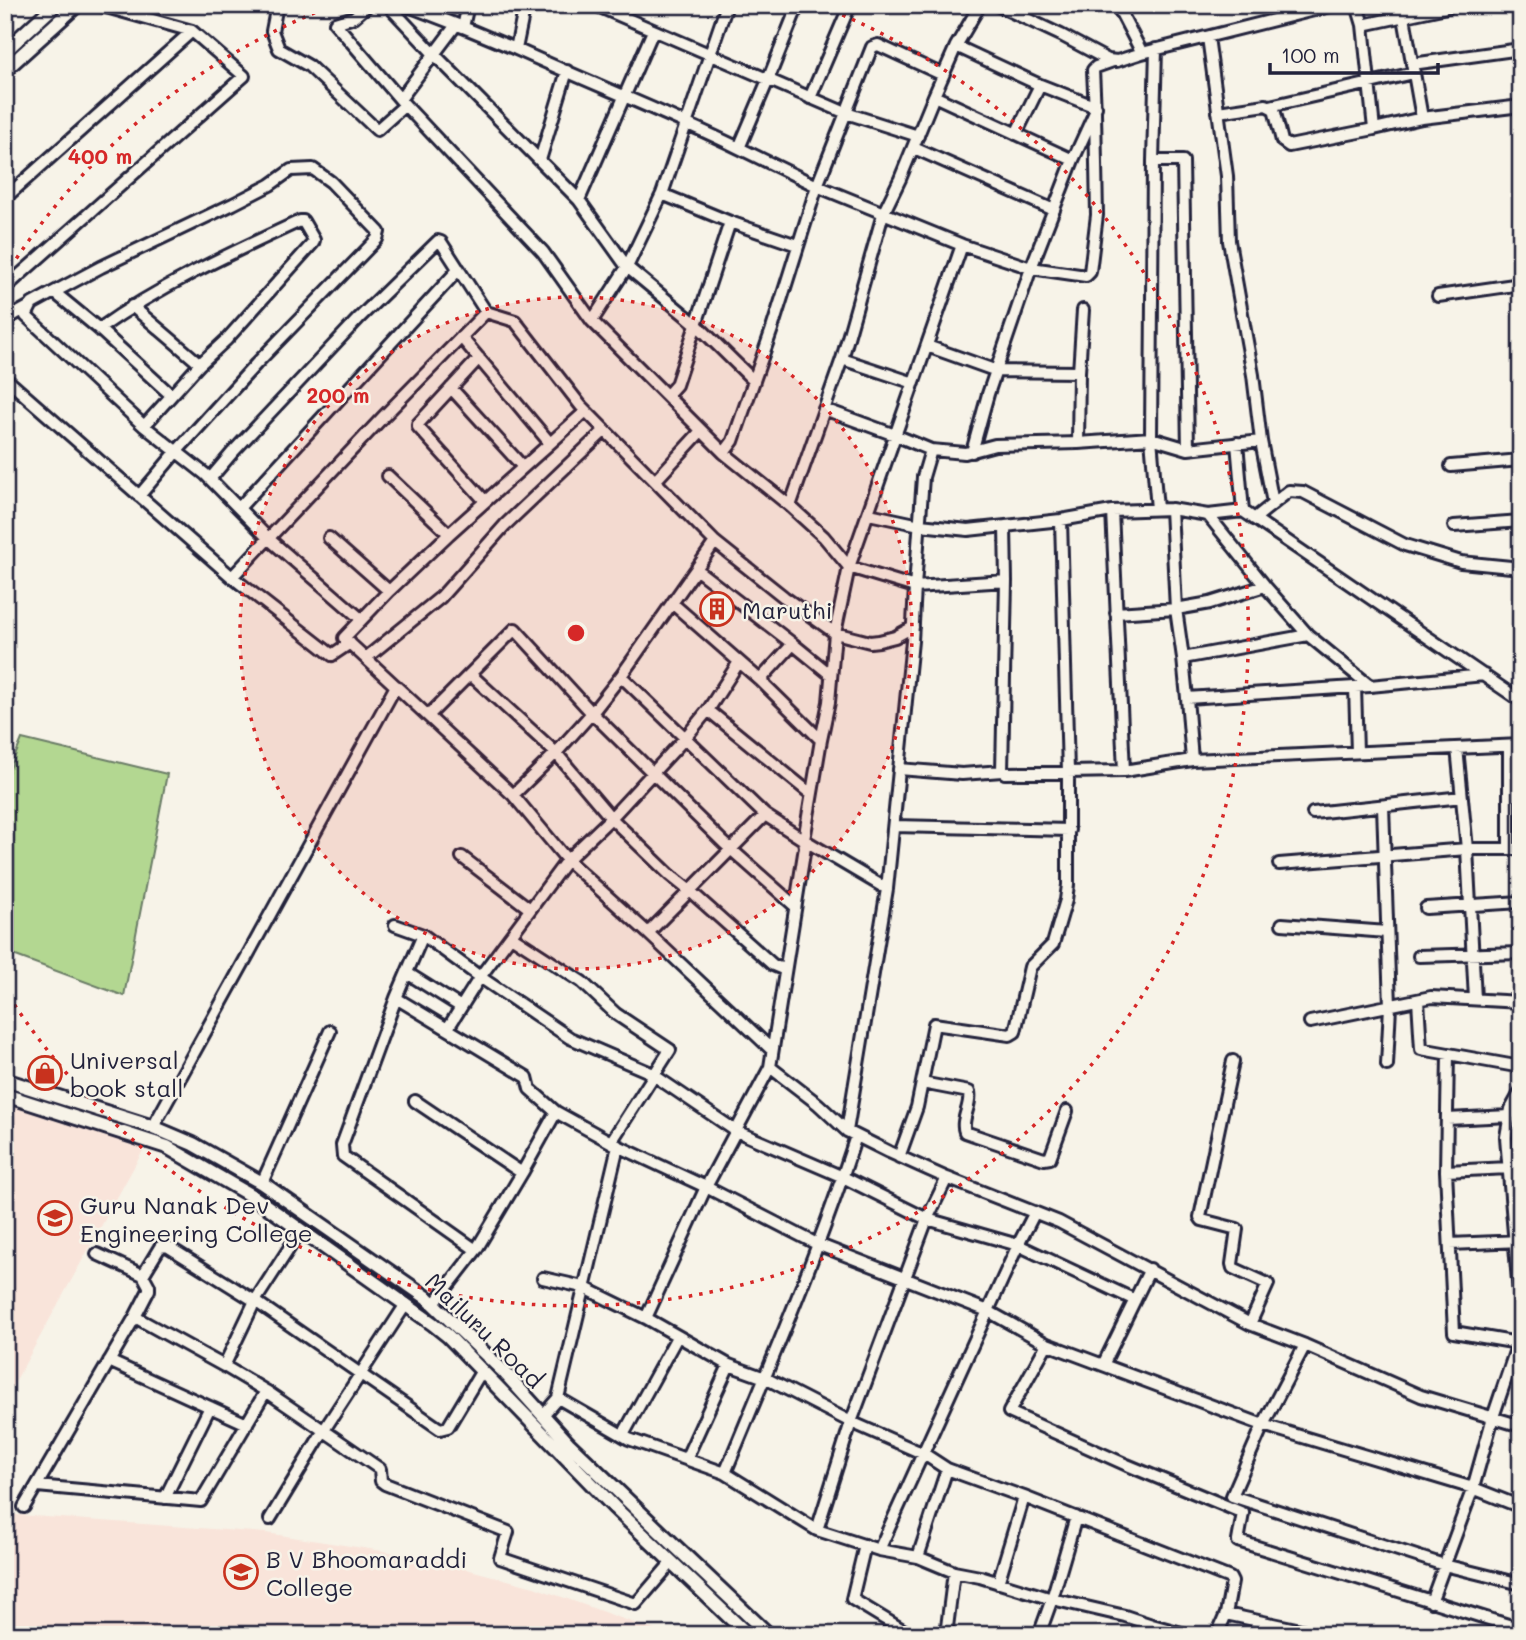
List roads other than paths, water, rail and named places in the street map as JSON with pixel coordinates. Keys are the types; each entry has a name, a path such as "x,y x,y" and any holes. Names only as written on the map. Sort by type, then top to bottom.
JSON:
{"street":[{"path":"5,51 55,5"},
{"path":"5,70 77,5"},
{"path":"5,288 244,76 192,31 99,5"},
{"path":"277,5 272,31 279,49 309,66 377,130 403,102 434,54 460,26 468,5"},
{"path":"368,5 354,17 335,23 403,102 543,252 592,321 724,453 824,537 849,567 915,587 1006,582"},
{"path":"388,5 579,200 627,267 697,325 754,381"},
{"path":"516,49 525,5"},
{"path":"595,5 916,142 1054,210"},
{"path":"592,321 627,267 662,194 727,5"},
{"path":"739,148 798,5"},
{"path":"810,97 850,5"},
{"path":"790,506 842,359 883,214 956,46 980,5"},
{"path":"997,5 1113,61"},
{"path":"1117,5 1142,53"},
{"path":"410,6 688,122 817,186 883,214 1031,268 1084,276 1090,274 1097,224 1094,69 1113,61 1208,37 1300,9 1334,5"},
{"path":"1357,5 1363,25 1374,129"},
{"path":"1363,25 1456,5"},
{"path":"1404,17 1422,118"},
{"path":"5,198 192,31"},
{"path":"579,200 653,31"},
{"path":"1208,37 1227,176 1229,241 1273,503"},
{"path":"724,453 733,441 754,381 817,186 873,46 878,45 943,75"},
{"path":"956,46 1096,110"},
{"path":"1156,49 1151,438 1157,509"},
{"path":"1270,106 1369,84 1413,69 1521,49"},
{"path":"540,160 567,71"},
{"path":"1016,134 1040,85"},
{"path":"934,96 1073,160"},
{"path":"1218,112 1266,104 1274,109 1282,141 1289,146 1422,118 1521,106"},
{"path":"972,452 1031,268 1073,160 1096,110"},
{"path":"1153,161 1183,160 1188,449"},
{"path":"5,320 54,292 251,195 291,170 313,169 331,182 379,232 377,239 256,363 139,496"},
{"path":"662,194 730,222 797,245"},
{"path":"99,329 132,306 209,264 300,221 303,221 314,240 227,339 200,364 144,426"},
{"path":"667,395 676,385 730,222"},
{"path":"210,480 359,318 435,242 441,242 486,312 515,321 604,431 656,480 715,542 835,634 870,642 895,637 913,627"},
{"path":"646,1318 705,1187 770,1067 811,794 829,702 835,634 849,567 962,245"},
{"path":"239,508 459,269"},
{"path":"1438,296 1521,284"},
{"path":"54,292 99,329 171,396"},
{"path":"32,304 26,316 144,426 210,480 269,539 361,619"},
{"path":"132,306 200,364"},
{"path":"1078,443 1083,310"},
{"path":"232,577 486,312"},
{"path":"461,337 550,443"},
{"path":"927,346 997,370 1079,372"},
{"path":"479,358 418,427 485,501"},
{"path":"842,359 914,383"},
{"path":"5,378 232,577 332,655 350,643"},
{"path":"451,388 523,467"},
{"path":"824,409 931,450 965,453 995,445 1151,438 1188,449 1261,441"},
{"path":"586,411 449,534 344,638 513,795 567,860 772,1050"},
{"path":"366,658 441,597 505,525 604,431"},
{"path":"656,480 701,431"},
{"path":"1237,443 1243,511"},
{"path":"725,1473 843,1177 852,1134 887,889 913,627 923,477 931,450"},
{"path":"1451,466 1521,460"},
{"path":"388,476 449,534"},
{"path":"1254,519 1289,491 1303,492 1415,549 1461,562 1521,568"},
{"path":"869,514 920,525 968,530 1061,520 1112,511 1171,509 1208,515 1243,511 1521,701"},
{"path":"1171,509 1176,609 1192,760"},
{"path":"1112,511 1124,771"},
{"path":"1208,515 1308,635 1370,686"},
{"path":"899,1157 917,1107 934,1024 1010,1035 1015,1032 1030,967 1053,944 1066,900 1069,830 1061,520"},
{"path":"1454,526 1521,520"},
{"path":"1002,771 1005,526"},
{"path":"329,538 389,591"},
{"path":"513,795 592,713 715,542"},
{"path":"697,570 831,675"},
{"path":"1116,613 1176,609 1210,603 1265,586"},
{"path":"672,604 760,680 821,740"},
{"path":"428,716 515,629 592,713 730,848 795,906"},
{"path":"1183,658 1308,635"},
{"path":"760,680 793,644"},
{"path":"448,1028 480,977 567,860 611,818 686,737 708,710 739,662"},
{"path":"470,674 556,752 611,818 670,875 773,965 785,970"},
{"path":"1187,698 1370,686 1484,675"},
{"path":"621,676 765,815 887,889"},
{"path":"153,1127 396,686"},
{"path":"1355,687 1357,752"},
{"path":"708,710 811,794"},
{"path":"899,769 962,774 1002,771 1124,771 1192,760 1515,746 1515,849 1467,849 1279,864"},
{"path":"1457,748 1467,849 1475,999"},
{"path":"1313,813 1462,797"},
{"path":"1383,806 1390,1006 1387,1065"},
{"path":"648,933 765,815"},
{"path":"894,826 1069,830"},
{"path":"462,857 530,909"},
{"path":"1426,908 1521,902"},
{"path":"1282,924 1387,932"},
{"path":"395,925 423,936 570,1038 655,1076 736,1131 843,1177 927,1219 1018,1245 1135,1300"},
{"path":"423,936 396,998 342,1145 343,1156 475,1250"},
{"path":"511,936 582,982 623,1019 669,1048 670,1053 614,1144 600,1223 558,1398 543,1415"},
{"path":"1419,956 1521,953"},
{"path":"407,973 461,1007"},
{"path":"1310,1022 1431,997 1521,1002"},
{"path":"396,998 527,1077 530,1089 556,1112 614,1144 817,1244 988,1311 1046,1344 1263,1426 1473,1488 1521,1507"},
{"path":"1418,1000 1421,1049 1521,1066"},
{"path":"262,1183 330,1031"},
{"path":"1448,1054 1446,1171 1454,1332 1517,1350"},
{"path":"1233,1061 1200,1217 1202,1220 1237,1229 1231,1264 1233,1268 1268,1284 1250,1324"},
{"path":"770,1067 852,1134 899,1157 1059,1222 1250,1324 1421,1396 1521,1426"},
{"path":"10,1082 8,1096 167,1147 255,1198 441,1329 740,1632"},
{"name":"Mailuru Road","path":"10,1082 153,1127 193,1144 262,1183 434,1304 504,1372 568,1443 769,1635"},
{"path":"922,1083 969,1093 971,1097 963,1126 965,1132 1044,1159 1050,1158 1067,1111"},
{"path":"1521,1091 1511,1109 1506,1137 1518,1242 1521,1318"},
{"path":"415,1101 522,1173"},
{"path":"434,1304 475,1250 556,1112"},
{"path":"1447,1119 1509,1122 1521,1126"},
{"path":"1446,1171 1509,1168"},
{"path":"817,1530 851,1422 927,1219 947,1178"},
{"path":"879,1550 1035,1212"},
{"path":"224,1366 255,1301 301,1230"},
{"path":"1450,1244 1518,1242"},
{"path":"144,1275 160,1247 167,1246 255,1301 443,1429 448,1427 481,1371"},
{"path":"24,1507 149,1290 144,1275 97,1254"},
{"path":"1103,1365 1150,1269"},
{"path":"543,1278 583,1287 646,1318 729,1365 765,1378 851,1422 924,1454 947,1469 1230,1578 1232,1582 1226,1614 1217,1635"},
{"path":"270,1518 405,1304"},
{"path":"135,1317 266,1391 380,1469 381,1481 385,1484 508,1532 500,1558 636,1604 672,1562"},
{"path":"1431,1602 1473,1488 1493,1417 1517,1350 1521,1327"},
{"path":"623,1435 677,1337"},
{"path":"1046,1344 1009,1412 1243,1513 1237,1541 1521,1629"},
{"path":"1305,1345 1263,1426 1232,1496 1444,1565 1521,1584"},
{"path":"1517,1350 1521,1364"},
{"path":"109,1362 247,1424"},
{"path":"686,1460 729,1365"},
{"path":"37,1486 201,1501 266,1391"},
{"path":"558,1398 623,1435 725,1473 817,1530 879,1550 918,1557 954,1572 1125,1616 1151,1630 1189,1635"},
{"path":"165,1498 210,1407"},
{"path":"918,1557 947,1469"},
{"path":"998,1583 1024,1497"},
{"path":"1039,1635 1076,1517"},
{"path":"865,1545 852,1599 911,1635"},
{"path":"946,1635 954,1572"},
{"path":"1226,1614 1324,1635"}],"place":[{"name":"Maruthi","path":"717,609"},
{"name":"Universal book stall","path":"45,1073"},
{"name":"Guru Nanak Dev Engineering College","path":"55,1218"},
{"name":"B V Bhoomaraddi College","path":"241,1572"}]}
